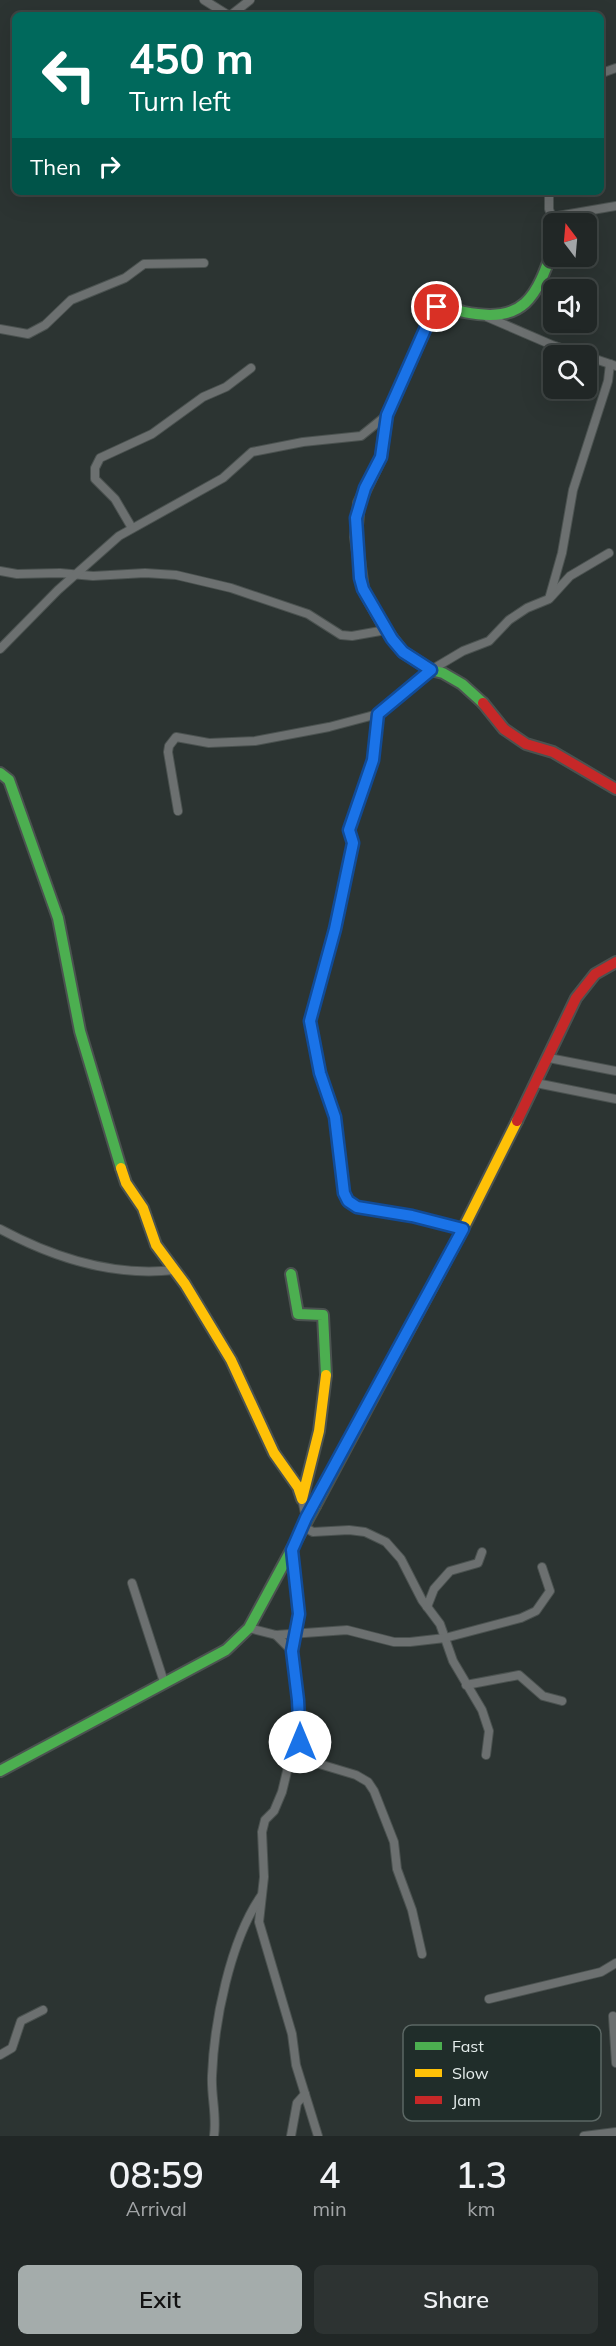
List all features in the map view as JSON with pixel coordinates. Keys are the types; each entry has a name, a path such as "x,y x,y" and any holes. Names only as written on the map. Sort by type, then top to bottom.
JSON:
{"street":[{"path":"204,0 225,12"},
{"path":"234,12 250,0"},
{"path":"549,195 552,213"},
{"path":"584,213 616,206"},
{"path":"0,329 28,334 45,325 71,300 125,278 144,264 204,263"},
{"path":"487,317 510,315 534,297 547,267"},
{"path":"552,345 487,317 441,307 435,309 387,415 381,457 365,488 356,518 360,578 386,630 403,652 431,670 443,673 462,684 480,699 504,729 526,744 553,752 616,789"},
{"path":"549,599 562,552 573,490 613,365 597,360"},
{"path":"132,528 115,499 95,479 95,468 100,458 152,434 203,397 226,387 251,369"},
{"path":"0,649 99,552 132,528 223,478 252,452 303,442 360,436 387,415"},
{"path":"178,811 168,752 169,746 176,737 209,743 255,741 330,727 378,714 431,670 463,651 489,641 509,620 526,608 549,599 570,576 609,553"},
{"path":"0,571 17,574 145,573 176,575 231,588 308,614 341,635 352,636 386,630"},
{"path":"378,714 373,760 349,830 353,843 333,938 310,1021 320,1073 335,1117 344,1193 348,1201 357,1207 412,1216 463,1229"},
{"path":"0,774 9,780 58,918 80,1031 120,1166 142,1208 156,1245 185,1284 231,1360 274,1453 298,1487 302,1498 304,1522 313,1532 349,1530 365,1533 386,1542 401,1559 427,1607 440,1624 453,1661 482,1710 489,1731 486,1755"},
{"path":"0,1771 226,1650 249,1628 268,1588 292,1550 304,1522 463,1229 585,984 595,974 616,962"},
{"path":"549,1058 616,1071"},
{"path":"537,1083 616,1099"},
{"path":"0,1229 29,1245 92,1266 147,1273 174,1270"},
{"path":"291,1274 298,1314 323,1315 327,1335 326,1407 302,1498"},
{"path":"292,1550 299,1614 292,1651 300,1728 296,1757"},
{"path":"427,1607 434,1589 450,1571 478,1563 482,1552"},
{"path":"249,1628 276,1635 347,1630 394,1642 445,1638 510,1622 536,1611 550,1591 542,1567"},
{"path":"132,1584 164,1682"},
{"path":"276,1635 292,1651"},
{"path":"466,1685 519,1675 543,1696 562,1701"},
{"path":"318,2136 294,2057 292,2034 260,1930 264,1877 261,1849 263,1826 282,1792 290,1760 296,1757 356,1775 368,1782 374,1791 394,1842 397,1869 412,1910 422,1954"},
{"path":"214,2136 213,2060 224,1994 242,1929 261,1894"},
{"path":"489,1999 601,1972 616,1963"},
{"path":"0,2055 12,2048 21,2021 43,2010"},
{"path":"613,2016 616,2063"},
{"path":"291,2136 297,2103 304,2094"},
{"path":"584,2136 616,2132"}],"traffic: fast":[{"path":"483,703 462,684 443,673 431,670 403,652 386,630 363,589 356,537 359,503 381,457 387,415 433,312 448,309 485,315 515,310 534,293 546,267"},
{"path":"0,773 9,780 58,918 80,1031 121,1168"},
{"path":"291,1274 298,1314 323,1315 326,1375"},
{"path":"0,1771 226,1650 249,1628 315,1506"}],"traffic: slow":[{"path":"315,1506 463,1229 517,1121"},
{"path":"121,1168 126,1183 143,1208 156,1245 185,1284 231,1360 274,1453 298,1487 302,1499 319,1431 326,1375"}],"traffic: jam":[{"path":"483,703 504,729 526,744 553,752 616,789"},
{"path":"517,1121 576,998 595,974 616,962"}],"route":[{"path":"300,1742 292,1651 299,1614 292,1550 306,1518 463,1229 412,1216 357,1207 348,1201 344,1193 335,1117 320,1073 310,1021 335,929 345,872 353,843 349,830 373,760 378,714 382,708 431,670 403,652 392,639 363,589 360,578 356,518 359,502 381,457 387,415 437,307"}]}
